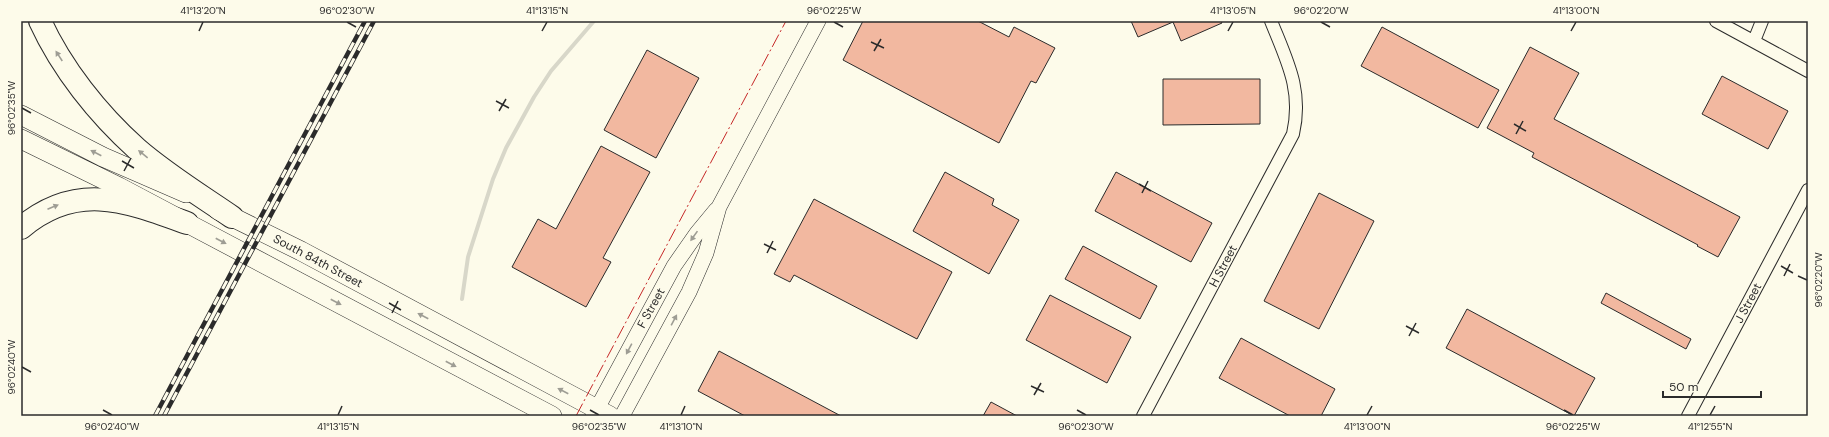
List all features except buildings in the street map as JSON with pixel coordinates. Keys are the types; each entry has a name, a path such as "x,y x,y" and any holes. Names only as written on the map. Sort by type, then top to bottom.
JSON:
{"highway":[{"path":"40,21 56,53 71,75 120,134 157,166 232,216"},
{"path":"21,228 32,218 57,205 88,199 115,200 133,204 187,223"}],"main road":[{"name":"South 84th Street","path":"21,115 103,157 188,194 302,251 600,414"},
{"path":"21,139 187,223 552,416"}],"street":[{"name":"F Street","path":"622,416 689,292 706,254 720,206 818,21"},
{"name":"H Street","path":"1143,416 1293,134 1296,114 1296,90 1293,78 1271,21"},
{"path":"1716,21 1808,71"},
{"path":"1754,41 1762,21"},
{"name":"J Street","path":"1688,416 1808,190"},
{"name":"F Street","path":"600,414 674,266 697,233 720,206"}],"waterway":[{"path":"462,299 468,257 493,179 506,148 534,97 551,71 594,21"}],"railway":[{"path":"155,416 365,21"},
{"path":"164,416 374,21"}],"power":[{"path":"576,416 786,21"}]}
